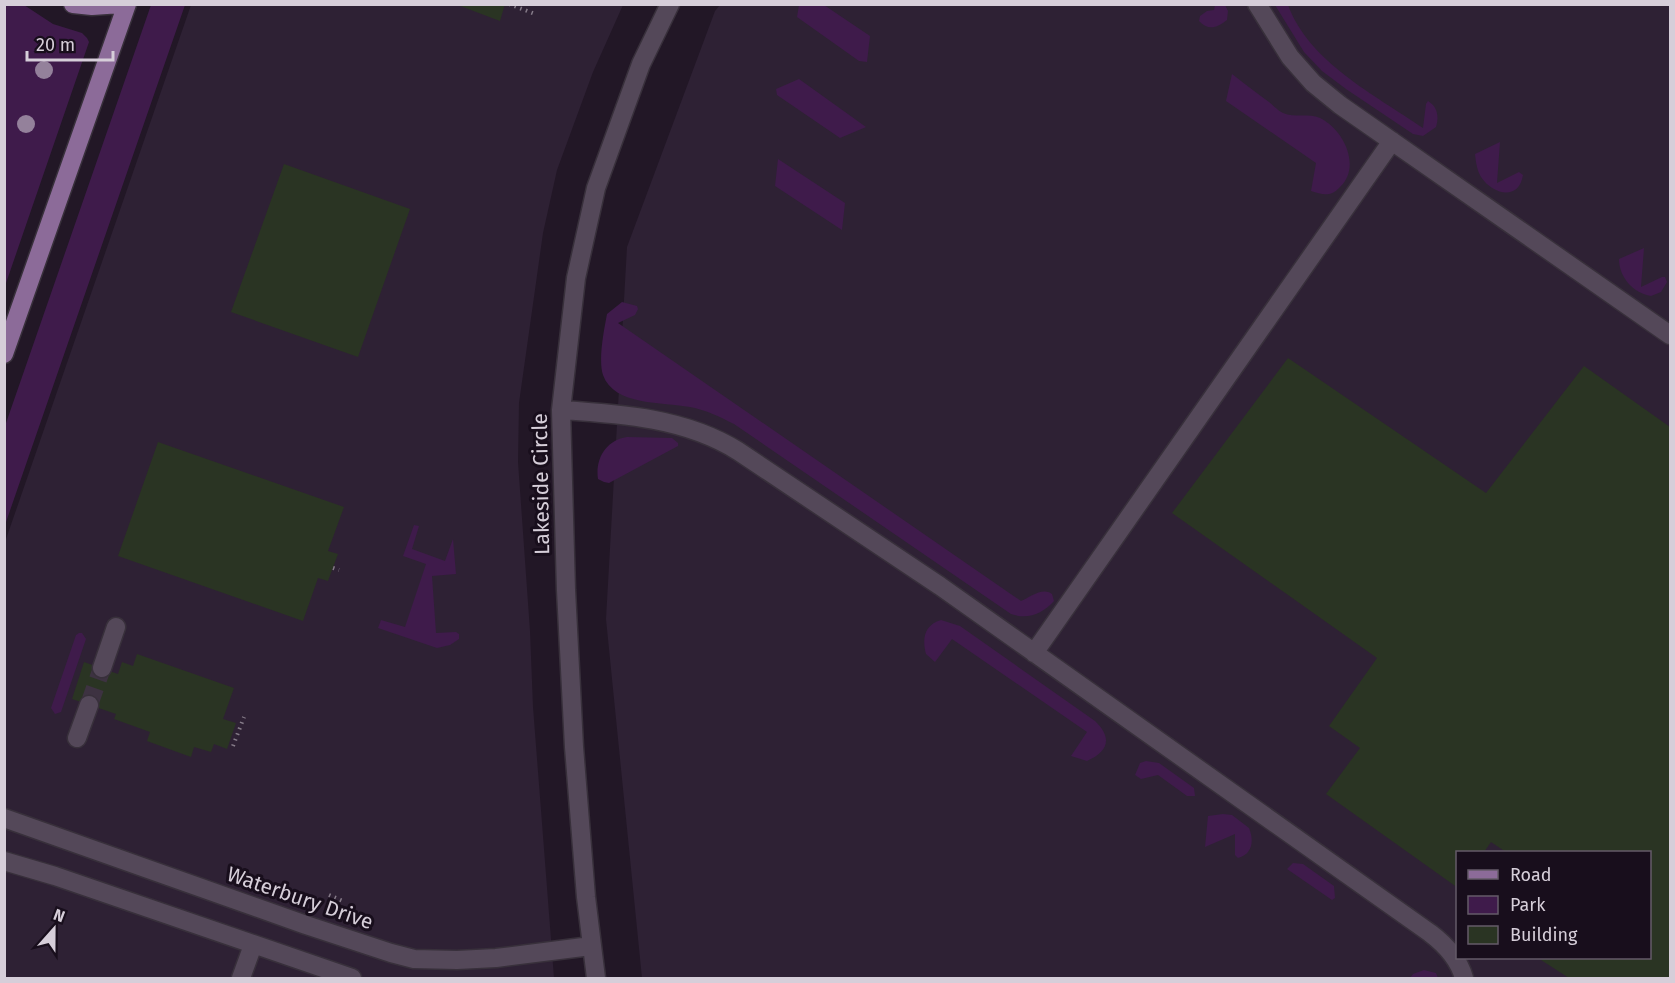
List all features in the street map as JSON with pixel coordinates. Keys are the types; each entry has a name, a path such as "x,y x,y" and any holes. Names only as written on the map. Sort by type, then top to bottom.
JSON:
{"main road":[{"path":"73,4 92,6 121,4"},
{"path":"4,354 127,4"}],"street":[{"name":"Lakeside Circle","path":"596,978 591,946 574,747 566,590 561,410 576,278 596,188 634,81 670,4"},
{"path":"1257,4 1290,57 1313,82 1340,105 1671,335"},
{"path":"1034,653 1392,141"},
{"path":"561,410 646,418 684,426 725,442 940,586 1436,937 1450,951 1464,978"},
{"path":"102,668 116,627"},
{"path":"77,738 89,705"},
{"name":"Waterbury Drive","path":"4,818 391,953 436,960 476,959 591,946"},
{"path":"4,861 55,876 352,978"},
{"path":"242,978 253,945"}],"path":[{"path":"509,4 535,14"},
{"path":"333,568 339,570"},
{"path":"233,746 234,737 244,717"},
{"path":"329,895 343,901"}],"shaded area":[{"path":"191,5 623,5 593,72 557,170 543,233 519,403 518,462 533,707 554,978 5,978 5,542"},
{"path":"720,5 1670,5 1670,978 642,978 606,619 627,247 715,11"}],"green space":[{"path":"5,4 24,5 53,24 82,33 89,42 5,286"},
{"path":"151,5 185,5 5,525 5,426"},
{"path":"799,5 824,5 870,36 867,62 859,61 797,17"},
{"path":"1215,5 1225,5 1228,11 1227,20 1220,25 1206,26 1199,21 1200,16 1207,11 1214,10"},
{"path":"1275,5 1288,5 1311,44 1345,76 1423,128 1426,104 1428,101 1431,103 1437,112 1436,127 1423,136 1413,134 1322,71 1304,52"},
{"path":"1232,74 1281,112 1320,118 1336,130 1347,149 1349,159 1346,178 1337,190 1327,194 1311,191 1316,163 1226,101"},
{"path":"799,79 866,127 840,138 777,95 776,89"},
{"path":"1500,142 1497,183 1519,172 1523,175 1521,183 1511,192 1492,188 1481,177 1477,166 1475,154"},
{"path":"778,159 845,203 842,230 775,186"},
{"path":"1644,248 1641,287 1662,277 1665,277 1667,282 1661,292 1651,296 1633,288 1624,278 1620,266 1619,259"},
{"path":"622,302 637,306 638,309 635,315 618,323 1021,601 1036,593 1048,592 1052,594 1054,601 1034,615 1011,614 734,424 696,408 640,401 617,392 603,375 601,353 607,314"},
{"path":"627,437 672,438 678,446 609,483 598,479 598,464 608,446"},
{"path":"414,525 419,526 412,549 445,561 453,539 456,574 432,576 436,633 456,632 459,634 459,639 450,645 437,648 378,628 381,620 405,627 426,564 403,556"},
{"path":"941,620 960,626 1095,721 1101,727 1106,739 1104,749 1087,761 1071,756 1087,732 952,639 935,662 926,654 924,643 928,629"},
{"path":"82,633 86,639 61,712 55,714 51,708 76,635"},
{"path":"1146,761 1159,763 1194,788 1195,796 1187,796 1158,775 1141,779 1135,775 1140,763"},
{"path":"1232,815 1249,828 1252,837 1251,846 1243,856 1238,858 1235,855 1235,834 1205,847 1208,816"},
{"path":"1293,863 1303,864 1334,886 1335,898 1332,900 1287,869"},
{"path":"1424,970 1436,973 1438,978 1410,978 1413,974"}],"building":[{"path":"455,4 505,4 500,21"},
{"path":"284,164 410,209 358,357 231,312"},
{"path":"1288,358 1486,493 1584,366 1670,427 1670,978 1569,978 1541,960 1651,959 1651,851 1504,851 1491,842 1485,851 1456,851 1456,887 1326,794 1360,748 1329,726 1377,658 1172,513"},
{"path":"158,442 344,507 328,551 338,554 328,581 318,578 303,621 118,556"},
{"path":"137,654 234,688 223,719 236,723 227,749 214,744 211,752 194,747 191,757 147,741 150,732 114,719 116,714 72,699 84,662 118,674 122,662 133,666"}],"tunnel":[{"path":"89,705 102,668"}]}
